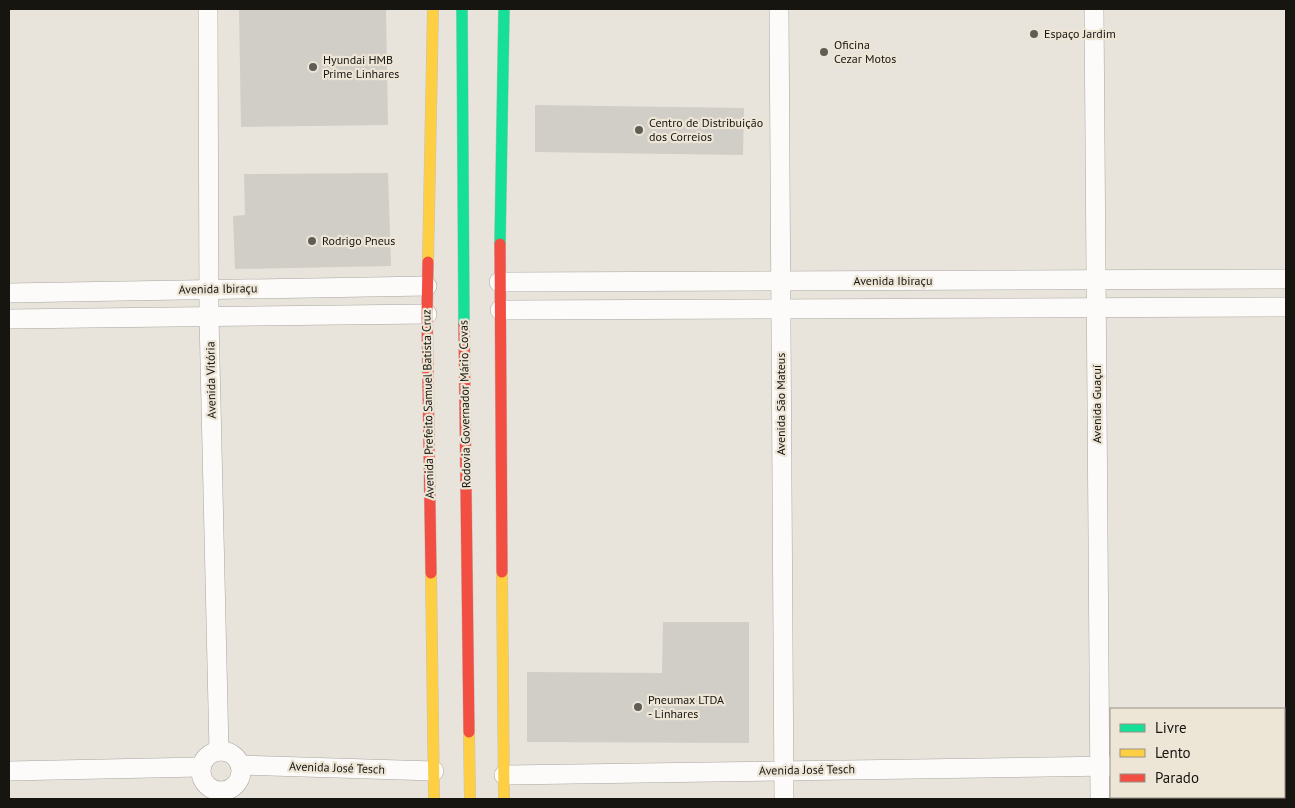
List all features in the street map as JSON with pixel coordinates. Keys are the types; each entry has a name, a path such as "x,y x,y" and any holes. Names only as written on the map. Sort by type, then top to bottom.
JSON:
{"main road":[{"name":"Avenida Prefeito Samuel Batista Cruz","path":"433,9 427,314 434,799"},
{"name":"Rodovia Governador Mário Covas","path":"462,9 463,284 470,799"},
{"path":"504,9 499,282 504,799"}],"street":[{"name":"Avenida Vitória","path":"208,9 209,290 219,751"},
{"name":"Avenida São Mateus","path":"779,9 784,799"},
{"name":"Avenida Guaçuí","path":"1094,9 1096,307 1106,766 1100,799"},
{"name":"Avenida Ibiraçu","path":"499,282 1286,279"},
{"name":"Avenida Ibiraçu","path":"9,293 427,286"},
{"path":"500,310 1286,307"},
{"path":"9,319 427,314"},
{"path":"219,751 232,754 240,765 240,779 236,785 221,795 206,786 200,774 200,768 206,756 212,752 219,751"},
{"name":"Avenida José Tesch","path":"240,765 434,771"},
{"name":"Avenida José Tesch","path":"504,774 1106,766"},
{"path":"9,771 200,768"}],"building":[{"name":"Hyundai HMB Prime Linhares","path":"239,9 386,9 388,125 241,127"},
{"name":"Centro de Distribuição dos Correios","path":"535,105 744,108 743,155 535,152"},
{"name":"Rodrigo Pneus","path":"388,173 391,266 235,269 233,216 245,215 244,174"},
{"name":"Pneumax LTDA - Linhares","path":"663,622 749,622 749,743 527,742 527,672 662,673"}],"traffic: fast":[{"path":"462,9 464,325"},
{"path":"500,244 504,9"}],"traffic: slow":[{"path":"428,262 433,9"},
{"path":"502,572 504,799"},
{"path":"431,573 434,799"},
{"path":"469,732 470,799"}],"traffic: jam":[{"path":"500,244 502,572"},
{"path":"428,262 427,314 431,573"},
{"path":"464,325 469,732"}],"place":[{"name":"Espaço Jardim","path":"1034,34"},
{"name":"Oficina Cezar Motos","path":"824,52"},
{"name":"Hyundai HMB Prime Linhares","path":"313,67"},
{"name":"Centro de Distribuição dos Correios","path":"639,130"},
{"name":"Rodrigo Pneus","path":"312,241"},
{"name":"Pneumax LTDA - Linhares","path":"638,707"}]}
